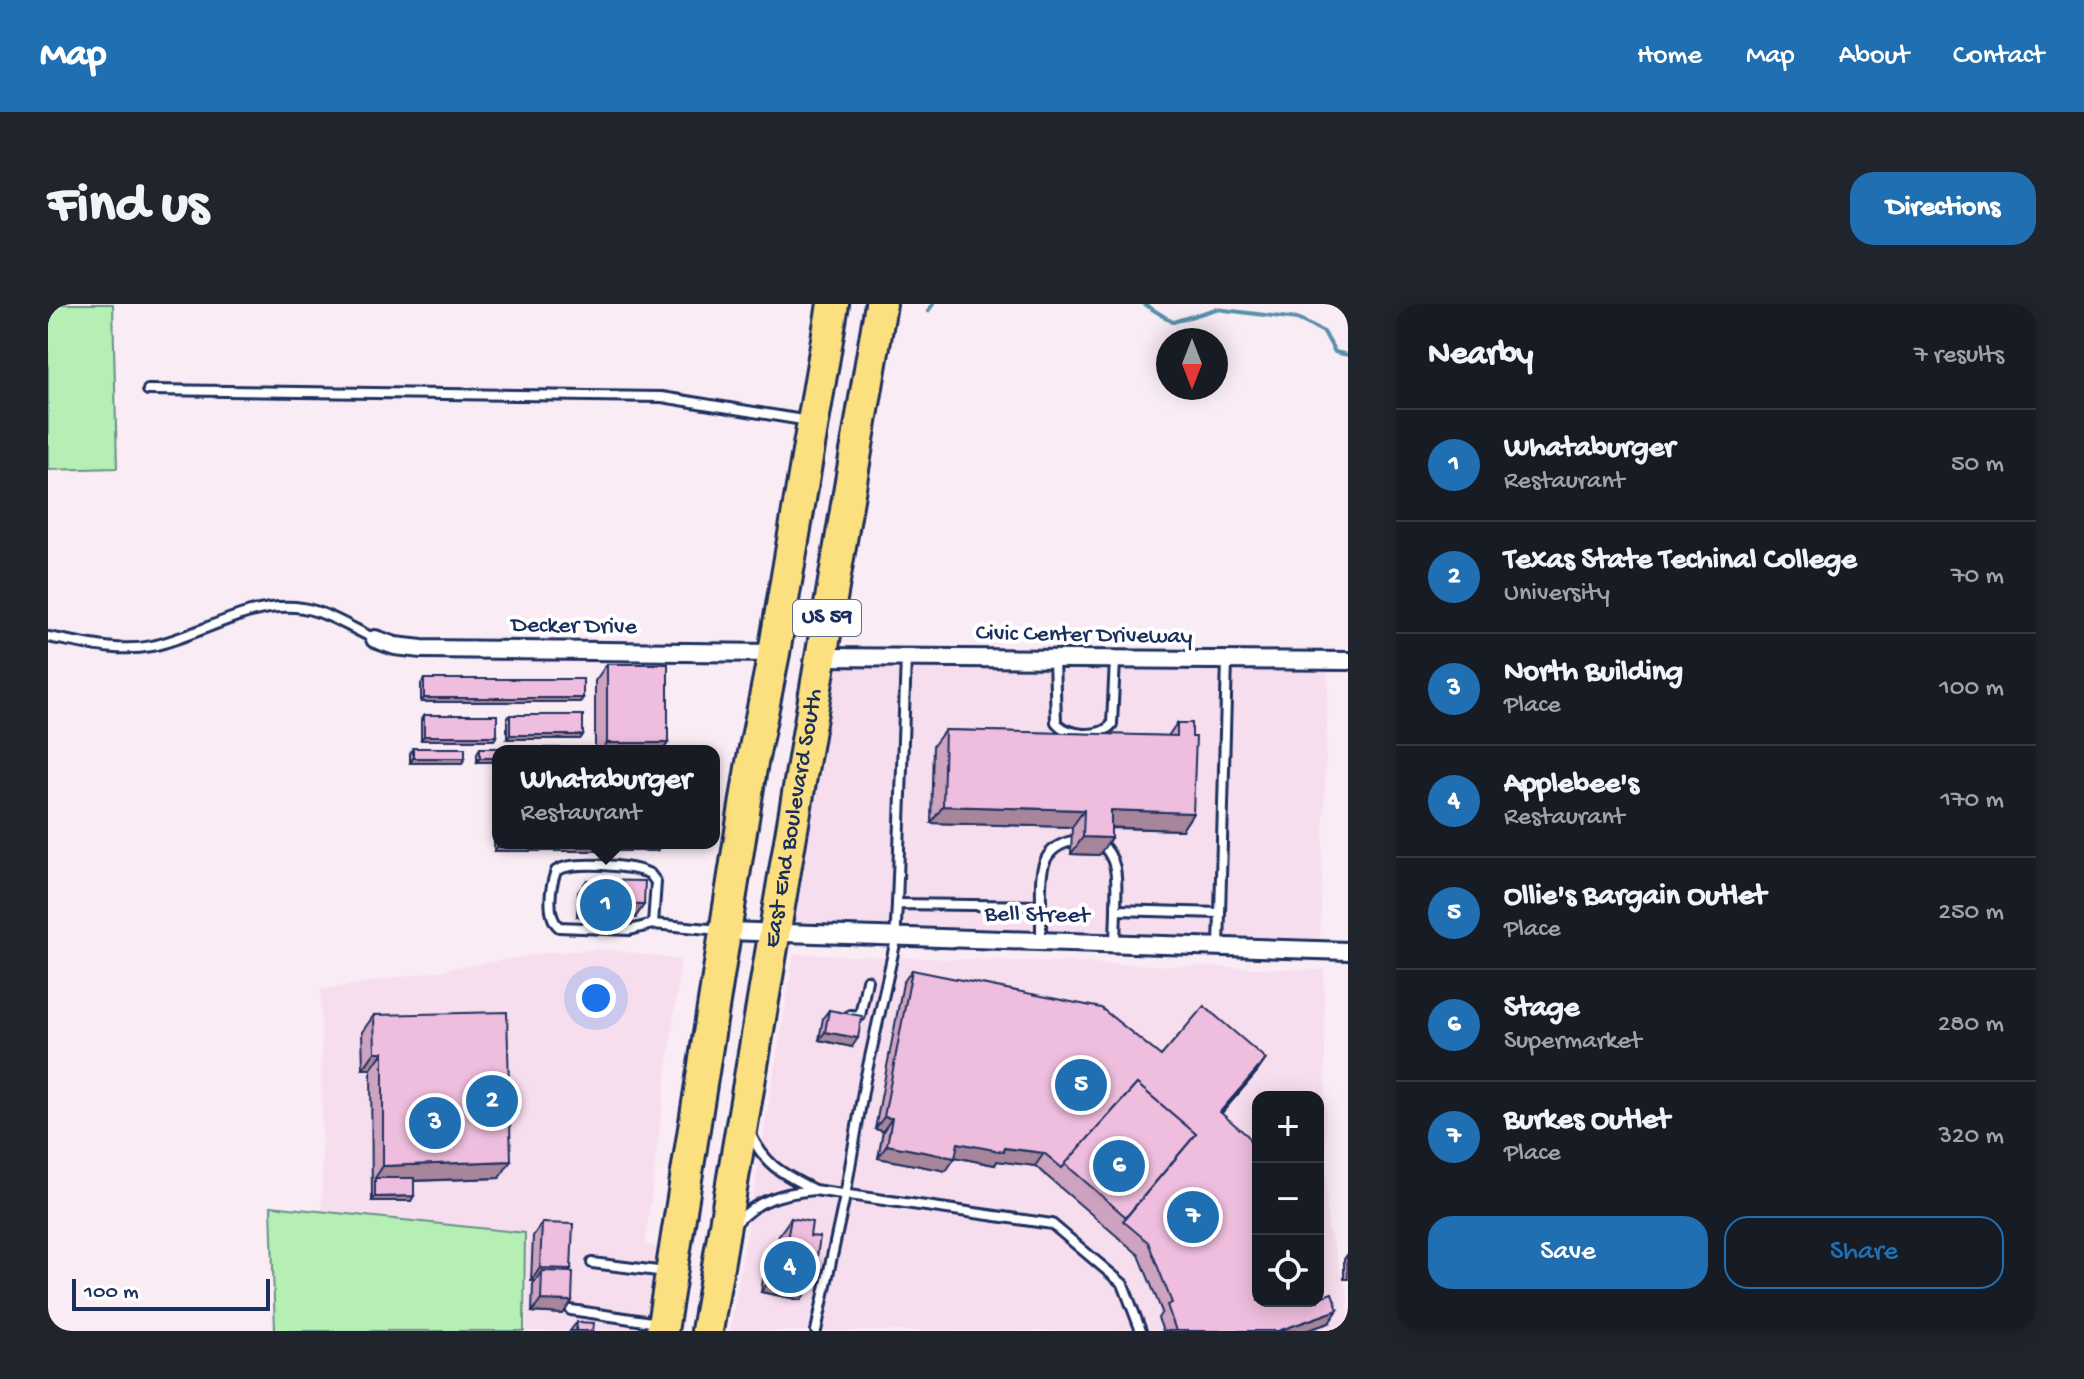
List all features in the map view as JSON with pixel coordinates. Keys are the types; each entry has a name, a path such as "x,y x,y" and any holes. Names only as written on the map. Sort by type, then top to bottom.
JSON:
{"highway":[{"name":"East End Boulevard South","path":"662,1327 751,768 774,653 833,304"},
{"name":"East End Boulevard South","path":"707,1331 881,304"},
{"path":"814,422 860,431"}],"street":[{"name":"Decker Drive","path":"375,639 395,646 422,649 774,653"},
{"name":"Civic Center Driveway","path":"820,657 1348,661"},
{"name":"Bell Street","path":"725,931 1348,951"}],"lane":[{"path":"148,390 652,396 814,422"},
{"path":"48,637 98,646 138,648 255,612 285,607 315,611 375,639"},
{"path":"816,1331 896,937 906,658"},
{"path":"1054,659 1056,722 1061,729 1072,733 1107,731 1112,724 1115,660"},
{"path":"1219,946 1227,661"},
{"path":"1041,940 1041,881 1049,851 1057,844 1072,841"},
{"path":"1099,842 1110,850 1115,863 1115,942"},
{"path":"653,924 656,882 646,871 580,865 556,871 550,909 556,925 564,928 611,931 653,924 725,931"},
{"path":"897,904 1041,906"},
{"path":"1116,910 1220,913"},
{"path":"838,1013 860,1016 867,980"},
{"path":"744,1118 766,1161 814,1190"},
{"path":"723,1238 761,1202 785,1194 814,1190 1052,1224 1123,1284 1141,1331"},
{"path":"592,1263 671,1273"},
{"path":"571,1310 662,1327"}],"shaded area":[{"path":"841,650 1329,664 1320,939 792,922 792,906"},
{"path":"606,949 681,960 645,1245 662,1248 648,1331 527,1331 527,1233 322,1212 321,990 544,953"},
{"path":"794,954 1324,970 1327,1223 1348,1295 1348,1331 730,1331"}],"green space":[{"path":"48,304 113,304 117,468 48,470"},
{"path":"271,1206 525,1233 524,1331 275,1331"}],"building":[{"path":"607,664 668,664 668,743 607,743"},
{"path":"424,679 583,679 583,698 424,698"},
{"path":"424,715 497,715 497,736 424,736"},
{"path":"510,715 583,715 583,735 510,735"},
{"path":"1177,723 1192,723 1192,737 1196,737 1193,813 1111,810 1111,838 1083,837 1084,810 943,806 945,730 1177,736"},
{"path":"413,748 465,748 465,758 413,758"},
{"path":"480,748 492,748 492,758 480,758"},
{"path":"587,880 645,881 644,905 586,903"},
{"path":"912,970 1101,1008 1161,1056 1204,1006 1266,1059 1220,1112 1248,1136 1252,1147 1252,1307 1324,1307 1324,1296 1332,1293 1338,1310 1278,1331 1176,1331 1167,1305 1172,1303 1148,1242 1123,1221 1196,1134 1137,1084 1062,1168 1044,1153 1004,1148 1004,1152 958,1143 955,1158 887,1145 892,1118 884,1117"},
{"path":"829,1010 862,1016 858,1038 825,1032"},
{"path":"507,1012 511,1161 383,1166 383,1052 375,1052 374,1015"},
{"path":"1137,1084 1196,1134 1126,1217 1065,1164"},
{"path":"375,1178 414,1178 414,1196 375,1197"},
{"path":"791,1218 812,1222 810,1236 820,1237 813,1283 773,1275 777,1250 785,1251"},
{"path":"542,1223 573,1224 571,1269 540,1268"},
{"path":"542,1271 573,1272 572,1301 541,1300"},
{"path":"577,1322 594,1323 593,1331 576,1331"}],"waterway":[{"path":"928,311 933,304"},
{"path":"1144,304 1173,322 1216,309 1297,319 1324,332 1335,352 1348,355"}],"place":[{"name":"Whataburger","path":"606,905"},
{"name":"Ollie's Bargain Outlet","path":"1081,1085"},
{"name":"Texas State Techinal College","path":"492,1101"},
{"name":"North Building","path":"435,1123"},
{"name":"Stage","path":"1119,1166"},
{"name":"Burkes Outlet","path":"1193,1217"},
{"name":"Applebee's","path":"790,1267"}]}
